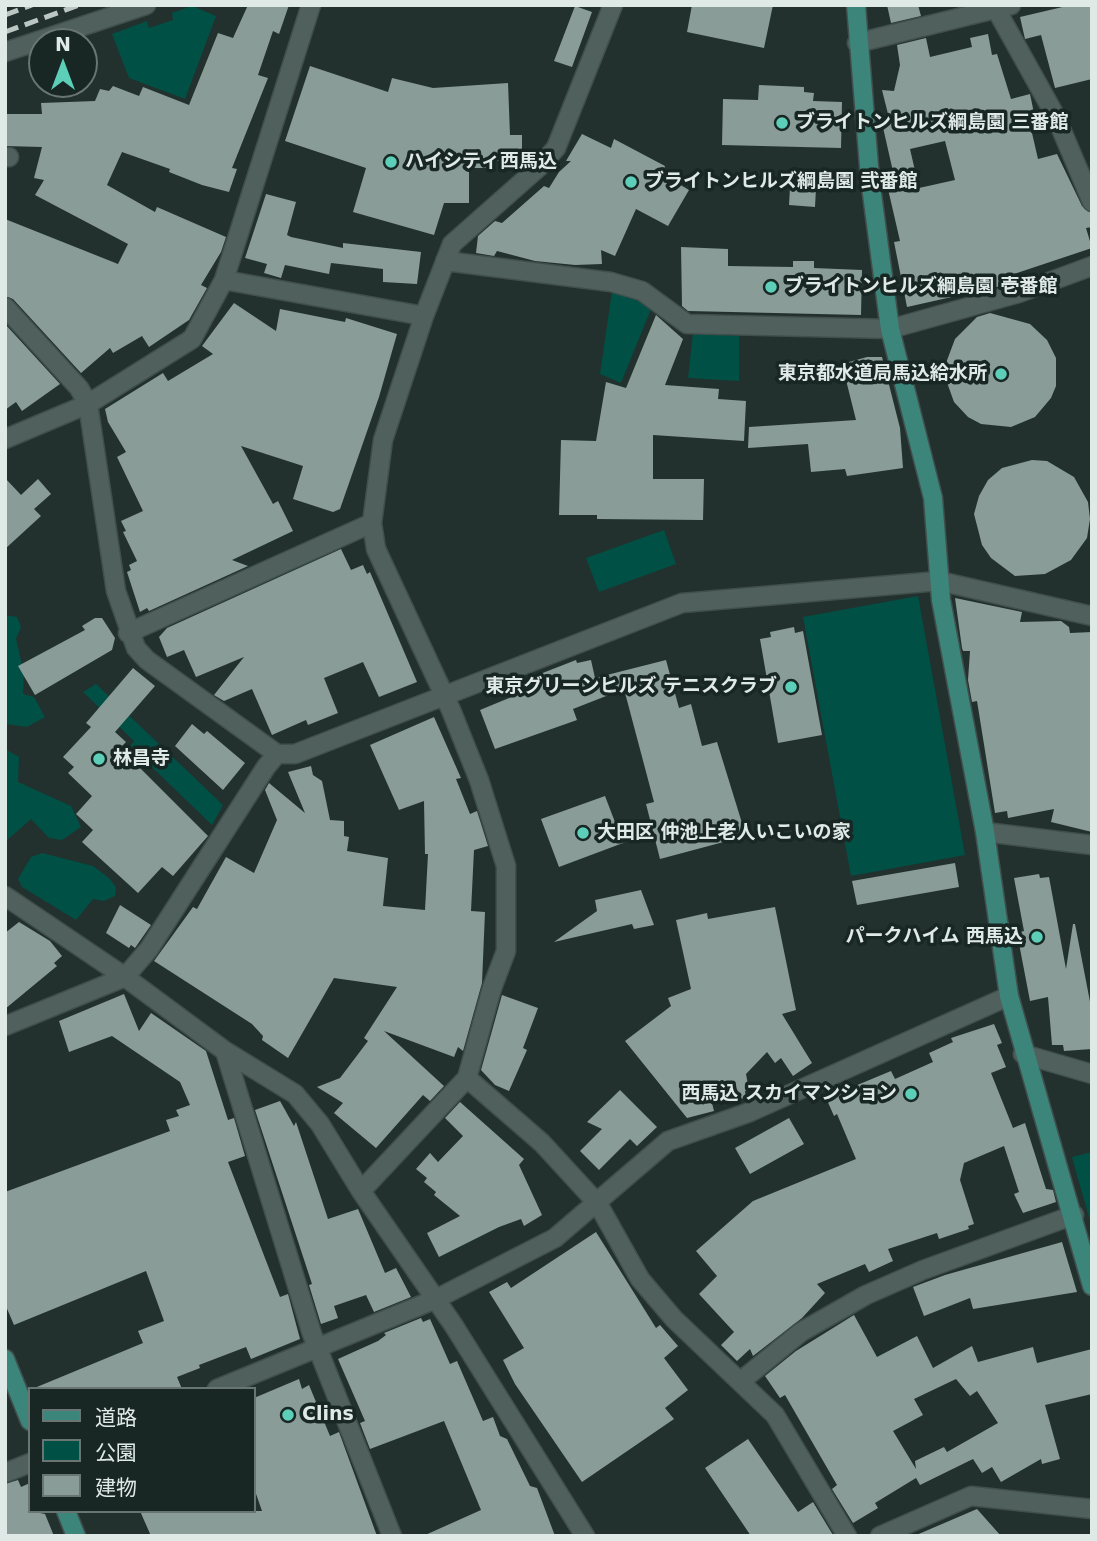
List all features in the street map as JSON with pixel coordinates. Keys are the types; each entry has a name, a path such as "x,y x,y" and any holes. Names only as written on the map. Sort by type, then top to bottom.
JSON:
{"street":[{"path":"5,52 146,5"},
{"path":"5,439 88,404 192,339 224,280 310,5"},
{"path":"361,1191 467,1078 492,988 506,951 506,866 480,780 376,549 372,523 383,440 424,316 452,244 539,167 556,148 613,5"},
{"path":"856,5 857,43 890,329 933,498 939,581 985,832 1009,996 1023,1054 1074,1214 1092,1286"},
{"path":"857,43 1004,7 1056,117 1092,202"},
{"path":"445,261 611,282 642,291 687,324 890,329 1019,293 1092,266"},
{"path":"224,280 424,316"},
{"path":"5,307 79,388 88,404 116,591 128,633 136,648 147,660 277,754 295,754 682,603 939,581 1092,616"},
{"path":"128,633 372,523"},
{"path":"5,1026 125,977 149,950 265,767 277,754"},
{"path":"985,832 1092,845"},
{"path":"5,896 125,977 225,1051 295,1094 320,1124 361,1191 436,1299 585,1536"},
{"path":"222,1387 436,1299 555,1238 598,1204 668,1141 750,1112 1009,996"},
{"path":"225,1051 318,1348 392,1536"},
{"path":"1023,1054 1092,1074"},
{"path":"467,1078 542,1143 598,1204 640,1279 674,1319 775,1415 847,1536"},
{"path":"741,1381 802,1332 866,1296 923,1270 1074,1214"},
{"path":"5,1359 28,1416"},
{"path":"5,1473 28,1464"},
{"path":"880,1536 971,1496 1092,1509"},
{"path":"67,1513 76,1536"}],"green space":[{"path":"192,6 216,16 185,99 129,78 112,34 147,21 149,28 173,20 172,13"},
{"path":"612,291 631,297 651,309 621,383 600,374"},
{"path":"693,333 739,336 739,381 688,378"},
{"path":"664,530 676,564 599,592 586,558"},
{"path":"918,596 965,855 851,876 803,617"},
{"path":"5,615 17,617 21,627 16,639 24,673 23,694 34,697 45,717 27,727 5,724"},
{"path":"96,684 223,805 212,825 130,746 134,741 83,692"},
{"path":"5,749 19,757 18,782 71,806 81,827 62,840 49,838 31,819 5,842"},
{"path":"42,853 93,866 116,887 115,896 104,901 93,899 76,920 22,887 18,879 31,857"},
{"path":"1092,1152 1092,1228 1072,1157"}],"building":[{"path":"248,5 289,5 279,34 273,31 258,75 268,78 232,168 237,169 229,192 202,185 169,172 170,169 122,152 107,185 155,212 157,207 226,237 221,252 201,285 207,288 189,320 149,347 142,336 113,353 110,348 81,373 13,299 5,296 5,219 118,264 128,244 35,195 44,180 34,178 42,147 5,146 5,114 42,114 41,103 95,101 100,89 109,91 113,86 139,96 143,87 189,105 218,33 233,38"},
{"path":"692,5 773,5 764,48 687,32"},
{"path":"887,5 918,5 921,16 891,23"},
{"path":"1071,5 1092,5 1092,79 1055,88 1041,35 1025,39 1020,17"},
{"path":"575,6 592,12 572,67 554,61"},
{"path":"988,34 992,55 997,54 1011,99 1030,94 1035,118 1029,120 1038,159 1057,154 1082,206 1092,213 1092,227 1086,228 1092,248 1008,276 1010,284 907,307 894,242 900,241 885,176 894,176 882,123 890,122 882,90 894,91 900,65 897,45 926,38 930,57 972,47 970,38","holes":["945,141 955,180 919,188 910,149"]},
{"path":"310,66 388,92 392,78 433,88 508,83 510,135 522,135 522,161 489,161 489,168 469,168 469,203 444,203 434,235 353,212 366,168 285,141"},
{"name":"ブライトンヒルズ綱島園 三番館","path":"759,85 804,87 804,92 814,93 813,101 842,102 841,148 722,145 723,99 758,100"},
{"path":"582,134 611,148 614,139 665,166 662,174 689,190 668,226 636,209 615,256 601,250 602,264 575,265 535,261 497,251 494,256 476,253 478,236 495,221 502,223 544,186 549,188 559,172 571,161 566,161"},
{"path":"790,187 816,188 815,207 789,205"},
{"path":"266,194 296,202 287,235 291,237 343,248 343,243 421,252 417,284 383,282 383,269 331,263 329,274 285,265 281,278 264,273 267,264 245,258"},
{"name":"ブライトンヒルズ綱島園 壱番館","path":"681,247 728,249 728,266 793,267 793,261 814,261 814,268 862,270 861,315 688,311 682,306"},
{"path":"234,303 276,331 280,309 345,322 346,318 397,334 379,397 340,509 333,512 293,499 303,466 241,446 273,504 278,501 293,531 232,560 248,566 149,611 147,608 140,612 127,572 131,570 129,565 137,561 123,532 126,531 121,521 143,511 117,457 126,452 108,422 105,409 163,373 168,381 213,354 202,346"},
{"name":"東京都水道局馬込給水所","path":"990,313 1030,324 1047,340 1056,358 1056,386 1051,398 1035,417 1011,427 981,424 968,417 954,402 945,377 946,363 955,339 977,317"},
{"path":"656,315 683,339 665,385 719,389 718,399 746,401 744,441 653,435 653,479 704,479 703,520 597,519 597,515 559,515 561,440 596,441 606,382 626,388"},
{"path":"5,324 60,384 22,411 16,402 5,410"},
{"path":"867,357 882,357 900,428 903,468 847,476 845,469 811,472 808,444 748,448 749,427 856,420 842,364"},
{"path":"1032,460 1047,461 1074,477 1088,502 1090,519 1087,538 1071,560 1045,574 1015,576 991,558 982,545 974,514 979,496 988,480 1002,468"},
{"path":"5,478 21,495 38,479 51,494 34,509 41,516 5,549"},
{"path":"341,549 351,570 363,565 367,574 370,572 417,682 379,697 363,662 324,678 338,713 308,725 306,720 272,735 252,689 224,701 214,695 244,657 196,677 184,650 167,657 159,637 167,628"},
{"path":"955,598 1022,612 1020,622 1061,621 1069,627 1070,633 1092,632 1092,832 1051,822 1054,809 1008,818 1007,811 995,813 977,701 972,702 968,680 970,651 963,651 962,648"},
{"path":"95,618 102,618 115,638 112,650 35,695 18,666 85,630 82,626"},
{"name":"東京グリーンヒルズ テニスクラブ","path":"794,627 795,633 803,631 822,735 778,743 760,639 771,637 770,632"},
{"path":"576,660 577,663 591,660 595,678 666,660 679,708 691,704 702,746 717,742 746,836 660,859 646,804 654,802 624,689 573,709 577,720 495,749 480,710 526,691 522,681"},
{"path":"133,668 155,686 115,732 126,742 120,748 208,836 173,876 162,867 138,893 82,842 93,830 76,814 92,796 68,773 74,767 63,757 91,727 86,723"},
{"path":"434,717 461,778 456,779 470,814 477,811 488,846 474,850 471,911 485,912 482,983 463,1051 458,1047 454,1057 384,1031 444,1086 430,1101 423,1095 376,1148 334,1113 343,1103 317,1087 340,1078 368,1041 364,1038 397,987 334,978 288,1058 262,1040 263,1036 252,1024 154,961 193,907 197,909 226,857 254,873 277,820 265,790 269,783 305,813 288,772 311,766 313,775 322,781 330,820 344,821 344,836 349,837 347,851 388,858 383,906 425,910 428,854 425,854 424,801 399,810 370,745"},
{"path":"192,724 204,734 207,731 245,763 223,790 175,746"},
{"name":"大田区 仲池上老人いこいの家","path":"605,796 623,843 559,867 541,819"},
{"path":"955,863 959,887 857,905 852,881"},
{"name":"パークハイム 西馬込","path":"1039,874 1040,878 1049,877 1066,969 1075,924 1092,1012 1092,1049 1064,1051 1063,1045 1052,1045 1048,997 1030,1001 1017,933 1024,931 1014,878"},
{"path":"641,890 654,925 634,929 632,924 554,942 597,911 595,900"},
{"path":"120,905 151,925 135,948 131,945 129,948 106,933"},
{"path":"775,907 796,1010 782,1014 812,1063 793,1076 781,1058 775,1063 767,1052 746,1074 749,1090 745,1091 746,1098 712,1103 714,1111 687,1118 625,1041 671,1006 668,998 691,989 676,920 707,913 708,919"},
{"path":"19,922 50,941 62,956 54,963 57,966 5,1009 5,933"},
{"path":"124,994 139,1031 151,1013 206,1051 228,1120 234,1118 245,1156 228,1162 280,1297 288,1294 300,1339 251,1359 246,1347 199,1365 200,1368 177,1377 181,1387 37,1387 143,1343 138,1331 164,1321 146,1271 14,1325 5,1304 5,1192 170,1131 166,1120 179,1116 176,1110 190,1105 180,1082 112,1036 69,1052 59,1021"},
{"path":"502,995 538,1008 523,1048 527,1050 509,1091 495,1085 481,1070"},
{"path":"994,1024 1002,1043 997,1045 1006,1067 991,1073 1013,1128 1025,1123 1046,1189 1053,1190 1056,1202 1023,1213 1014,1194 1019,1192 1004,1146 964,1163 960,1180 974,1224 968,1226 969,1229 939,1239 937,1233 888,1249 893,1261 869,1272 865,1264 817,1284 825,1293 802,1318 753,1356 750,1349 737,1361 721,1345 734,1332 699,1294 717,1276 696,1251 753,1201 856,1159 837,1114 834,1116 826,1098 891,1071 895,1079 933,1062 929,1053 953,1042 951,1038"},
{"path":"620,1090 657,1127 637,1146 630,1139 599,1170 580,1151 602,1129 587,1122"},
{"path":"280,1101 294,1126 296,1122 328,1219 358,1209 385,1273 396,1268 411,1297 374,1312 366,1295 334,1306 338,1318 321,1324 309,1285 312,1284 255,1110"},
{"path":"460,1102 524,1159 519,1165 542,1215 524,1226 521,1219 499,1227 439,1257 427,1233 460,1216 434,1195 436,1192 424,1182 427,1178 416,1169 430,1153 438,1162 463,1136 445,1118"},
{"path":"789,1118 804,1144 750,1174 735,1148"},
{"path":"596,1232 656,1328 660,1325 678,1346 664,1358 688,1390 665,1408 674,1419 582,1482 515,1384 503,1360 524,1348 489,1292 507,1282 511,1288"},
{"path":"1062,1242 1077,1292 973,1309 970,1298 924,1316 913,1287 945,1275"},
{"path":"854,1315 877,1357 917,1336 933,1368 972,1346 978,1362 1033,1347 1037,1363 1092,1349 1092,1394 1045,1405 1060,1459 1042,1464 1041,1459 1001,1482 992,1467 982,1473 973,1459 920,1485 916,1478 875,1503 878,1508 853,1523 832,1489 837,1485 785,1395 780,1398 765,1376 796,1351","holes":["956,1379 970,1396 977,1391 998,1423 947,1452 944,1447 915,1461 916,1469 893,1431 923,1415 914,1399"]},
{"path":"421,1318 423,1322 430,1319 450,1364 457,1361 483,1421 493,1417 500,1436 507,1439 530,1486 537,1488 555,1536 423,1536 481,1510 444,1421 370,1449 360,1423 365,1421 338,1359 378,1341 386,1335 384,1333"},
{"path":"299,1379 302,1389 309,1385 330,1436 339,1432 377,1536 151,1536 141,1513 262,1511 256,1494 256,1397"},
{"path":"748,1439 798,1512 813,1502 833,1535 751,1536 705,1468"},
{"path":"18,1480 21,1487 28,1484 28,1513 45,1514 54,1536 5,1536 5,1484"},
{"path":"977,1509 1001,1536 914,1536"}],"railway":[{"path":"5,15 32,5"},
{"path":"5,32 79,5"}],"place":[{"name":"ブライトンヒルズ綱島園 三番館","path":"782,123"},
{"name":"ハイシティ西馬込","path":"391,162"},
{"name":"ブライトンヒルズ綱島園 弐番館","path":"631,182"},
{"name":"ブライトンヒルズ綱島園 壱番館","path":"771,287"},
{"name":"東京都水道局馬込給水所","path":"1001,374"},
{"name":"東京グリーンヒルズ テニスクラブ","path":"791,687"},
{"name":"林昌寺","path":"99,759"},
{"name":"大田区 仲池上老人いこいの家","path":"583,833"},
{"name":"パークハイム 西馬込","path":"1037,937"},
{"name":"西馬込 スカイマンション","path":"911,1094"},
{"name":"Clins","path":"288,1415"}]}
